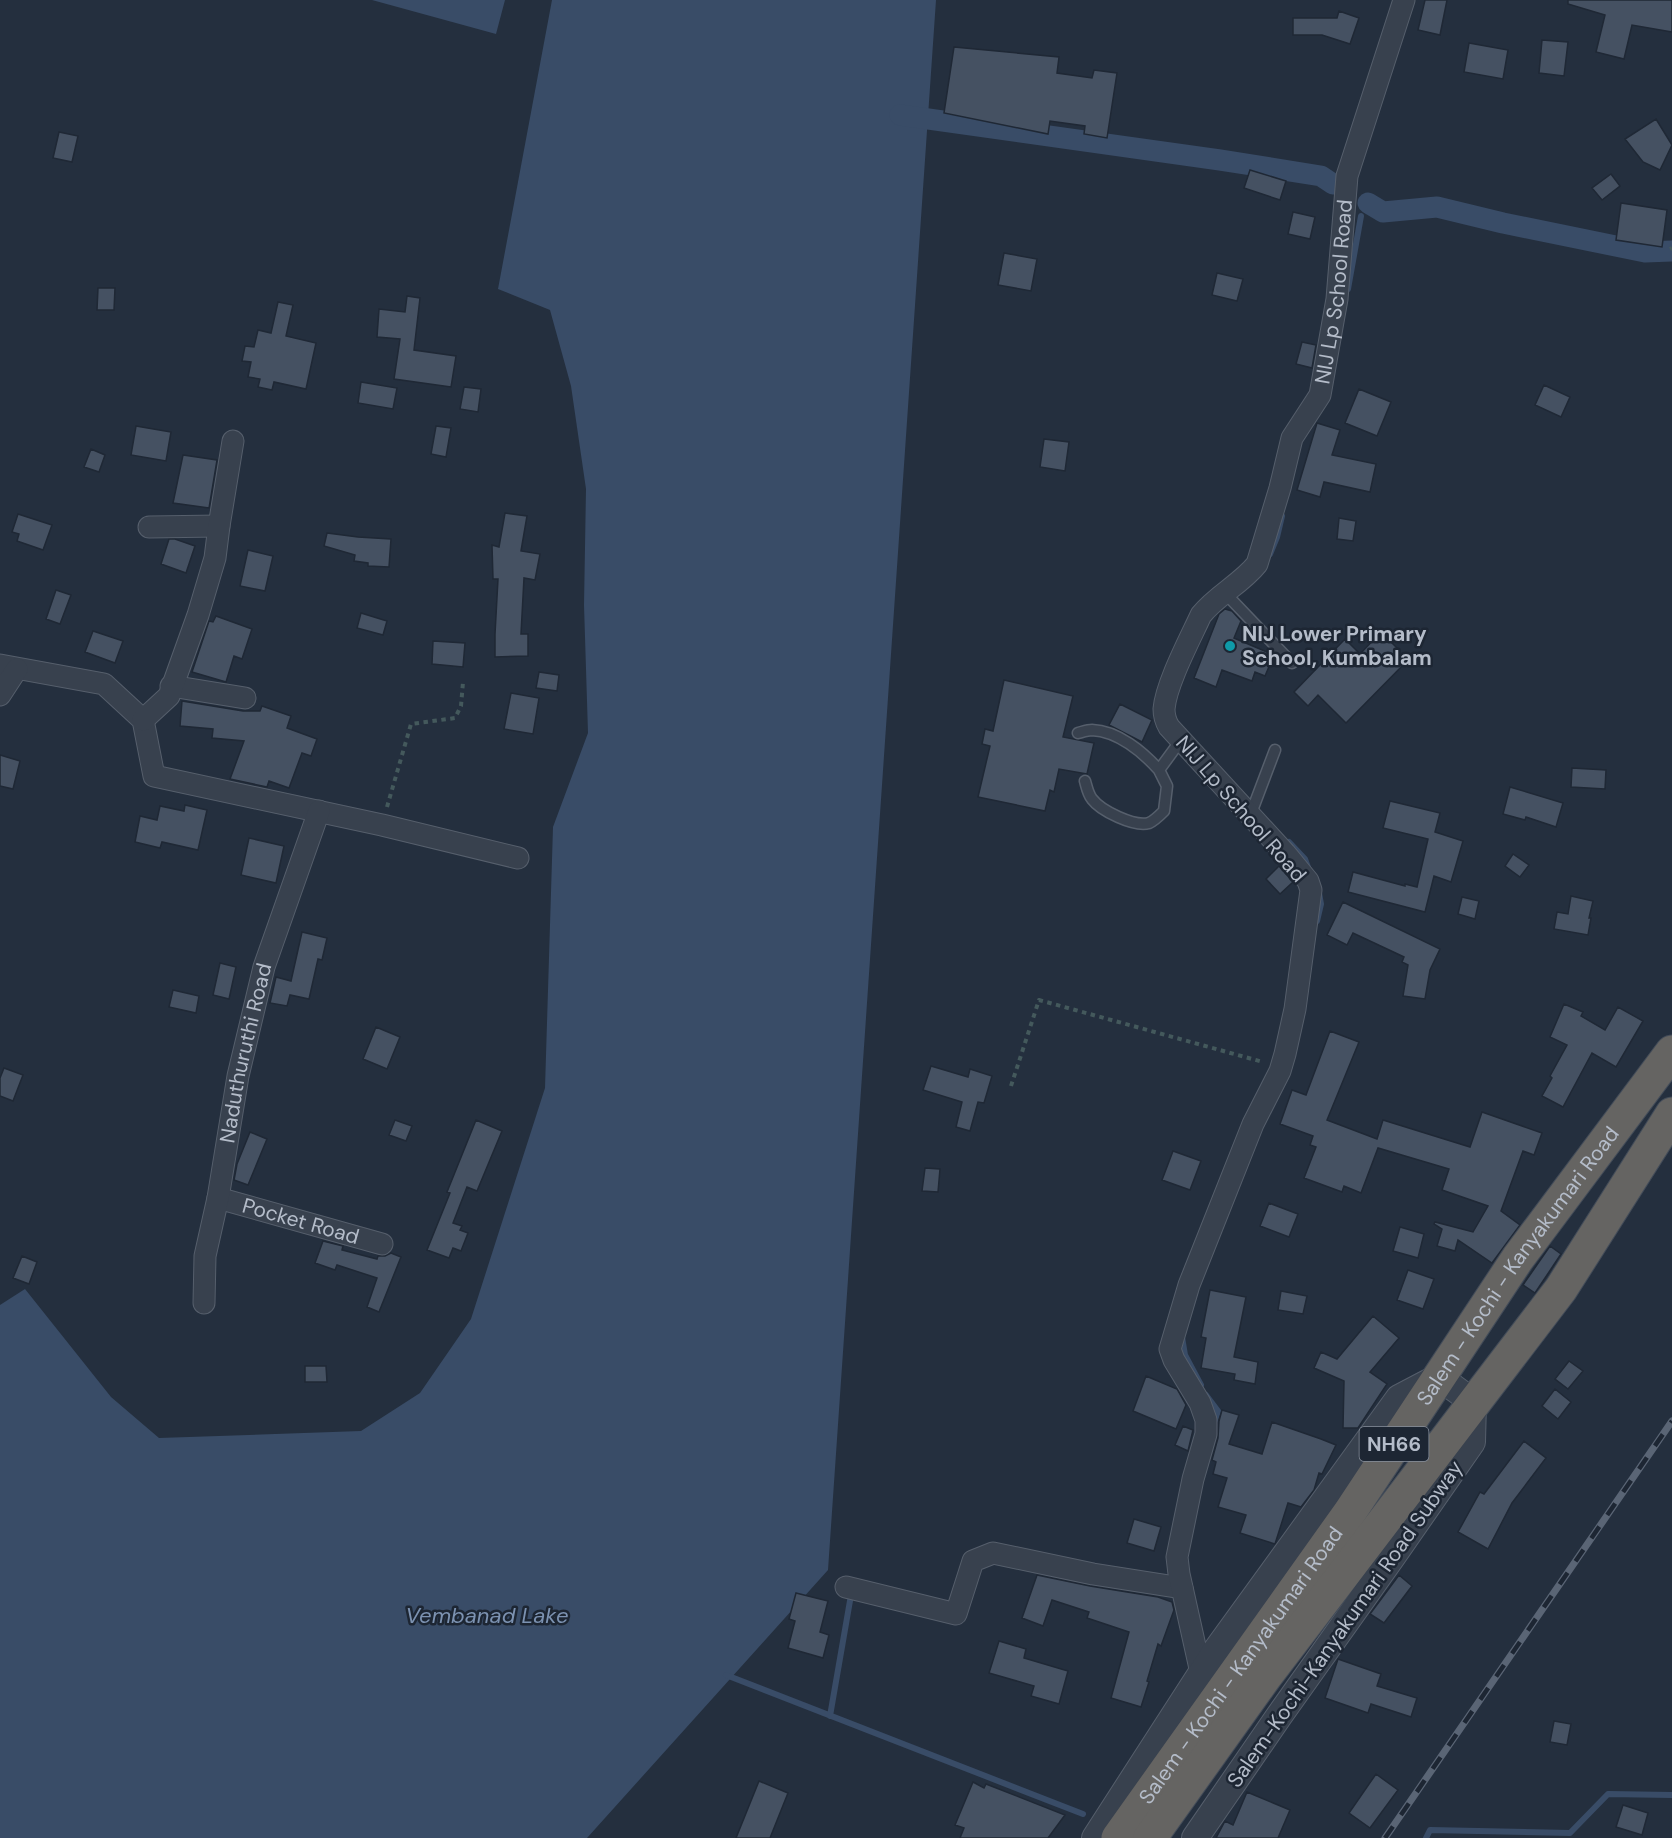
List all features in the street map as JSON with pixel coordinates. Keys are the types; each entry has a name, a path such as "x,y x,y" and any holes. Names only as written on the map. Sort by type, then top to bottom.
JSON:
{"highway":[{"name":"Salem - Kochi - Kanyakumari Road","path":"1118,1838 1350,1512 1518,1258 1672,1052"},
{"name":"Salem - Kochi - Kanyakumari Road","path":"1150,1838 1265,1677 1561,1289 1672,1114"}],"street":[{"name":"NIJ Lp School Road","path":"1201,1674 1177,1557 1193,1479 1206,1434 1206,1420 1200,1402 1174,1360 1170,1348 1189,1285 1253,1124 1281,1066 1295,1008 1311,890 1308,881 1166,722 1164,710 1167,694 1200,615 1224,592 1251,572 1257,564 1280,488 1292,438 1320,395 1337,299 1347,176 1404,0"},
{"path":"143,720 169,696 198,615 215,558 233,441"},
{"path":"149,527 219,526"},
{"path":"0,695 8,667 104,684 143,720 154,776 382,825 518,858"},
{"path":"171,686 245,698"},
{"name":"Naduthuruthi Road","path":"204,1303 205,1256 218,1198 238,1076 264,968 319,812"},
{"name":"Pocket Road","path":"218,1198 382,1244"},
{"path":"1095,1838 1201,1674 1399,1398 1438,1377 1473,1402"},
{"name":"Salem-Kochi-Kanyakumari Road Subway","path":"1195,1838 1472,1442 1473,1402"},
{"path":"846,1587 957,1614 973,1561 993,1552 1093,1574 1182,1588"}],"lane":[{"path":"1224,592 1292,663"},
{"path":"1078,733 1091,730 1113,736 1142,753 1159,770 1167,786 1164,811 1150,823 1137,824 1105,810 1093,801 1085,781"},
{"path":"1159,770 1181,740"},
{"path":"1250,816 1275,750"}],"path":[{"path":"382,825 411,724 455,718 461,706 463,682"},
{"path":"1011,1086 1039,1000 1281,1066"}],"water":[{"path":"372,0 505,0 496,34"},
{"name":"Vembanad Lake","path":"552,0 936,0 828,1570 587,1838 0,1838 0,1305 25,1289 111,1397 159,1438 361,1431 420,1393 471,1319 545,1088 553,827 588,733 584,605 586,489 571,386 550,310 498,289"}],"building":[{"path":"1425,0 1447,0 1440,35 1418,30"},
{"path":"1568,0 1672,0 1672,32 1632,25 1624,59 1596,52 1605,15 1568,4"},
{"path":"1339,11 1359,18 1350,44 1322,35 1293,35 1293,18 1337,18"},
{"path":"1542,40 1568,42 1564,76 1539,73"},
{"path":"1469,43 1508,50 1503,79 1464,72"},
{"path":"954,47 1059,57 1057,73 1092,78 1094,70 1117,73 1107,138 1084,134 1085,126 1050,121 1048,134 944,113"},
{"path":"1656,119 1672,145 1660,170 1643,162 1625,139"},
{"path":"59,132 78,136 72,162 53,158"},
{"path":"1250,170 1286,181 1280,200 1244,188"},
{"path":"1611,174 1620,186 1602,200 1592,188"},
{"path":"1621,203 1667,210 1662,247 1616,240"},
{"path":"1293,212 1315,217 1310,239 1288,234"},
{"path":"1004,253 1037,259 1031,291 998,285"},
{"path":"1217,273 1243,279 1237,301 1212,295"},
{"path":"98,288 115,288 114,310 97,310"},
{"path":"407,296 420,298 414,350 456,356 451,387 394,379 400,339 377,337 379,309 405,312"},
{"path":"278,302 293,305 286,336 316,343 306,389 274,382 272,390 258,387 260,379 248,377 251,362 242,361 245,346 254,347 258,330 271,333"},
{"path":"1302,342 1316,345 1312,368 1296,364"},
{"path":"361,382 397,388 393,409 358,403"},
{"path":"1544,385 1570,397 1561,417 1535,405"},
{"path":"464,387 481,389 478,412 460,409"},
{"path":"1359,389 1391,402 1377,436 1345,423"},
{"path":"1317,423 1340,430 1332,455 1376,464 1370,492 1324,482 1320,497 1297,490"},
{"path":"136,426 171,432 166,461 131,455"},
{"path":"436,426 451,428 446,457 431,454"},
{"path":"1044,439 1069,442 1065,471 1040,467"},
{"path":"91,449 105,455 99,472 84,467"},
{"path":"183,455 217,460 209,508 173,503"},
{"path":"505,513 527,516 521,551 540,554 535,580 524,578 521,634 528,634 528,656 495,657 498,579 493,579 492,545 499,547"},
{"path":"18,514 52,525 43,550 17,541 19,534 12,532"},
{"path":"1339,518 1356,521 1353,541 1337,539"},
{"path":"327,533 391,539 389,567 368,566 368,563 354,561 355,555 324,546"},
{"path":"169,539 195,546 186,573 161,564"},
{"path":"248,550 273,556 265,591 240,586"},
{"path":"56,590 71,595 60,624 46,619"},
{"name":"NIJ Lower Primary School, Kumbalam","path":"1225,609 1232,611 1241,621 1234,638 1274,655 1265,676 1255,672 1252,681 1222,670 1216,687 1194,678 1219,614"},
{"path":"361,613 387,621 383,635 357,628"},
{"path":"216,616 252,629 242,659 234,656 226,682 192,672 209,621 213,622"},
{"path":"93,631 123,641 115,663 85,652"},
{"path":"1381,632 1398,649 1394,653 1405,663 1346,723 1318,695 1308,706 1294,692 1345,639 1360,654"},
{"path":"433,641 465,643 463,667 432,664"},
{"path":"539,672 559,675 557,691 536,688"},
{"path":"1004,680 1073,696 1063,737 1094,743 1087,774 1059,769 1054,792 1050,790 1045,811 978,797 990,746 982,744 985,729 993,731"},
{"path":"511,693 539,698 533,734 504,729"},
{"path":"182,701 243,711 260,711 262,706 291,716 287,728 317,739 311,756 302,753 289,788 269,781 267,787 230,779 244,741 212,738 213,729 180,726"},
{"path":"1120,704 1152,720 1142,742 1109,725"},
{"path":"0,755 20,761 13,789 0,786"},
{"path":"1572,768 1606,770 1605,789 1571,787"},
{"path":"1510,787 1563,803 1556,827 1526,817 1525,820 1503,814"},
{"path":"1390,801 1440,813 1435,832 1463,841 1451,882 1434,876 1425,912 1348,892 1353,872 1417,887 1428,839 1383,828"},
{"path":"185,805 207,810 198,850 162,842 160,848 135,842 140,816 157,820 160,806 184,811"},
{"path":"249,838 284,846 276,883 241,875"},
{"path":"1513,854 1529,865 1520,877 1505,866"},
{"path":"1279,866 1293,882 1280,894 1266,879"},
{"path":"1571,896 1593,901 1588,935 1554,929 1557,912 1568,914"},
{"path":"1462,897 1479,901 1475,919 1458,914"},
{"path":"1343,902 1440,949 1430,970 1425,999 1403,996 1408,965 1402,962 1404,957 1353,933 1347,945 1327,935"},
{"path":"302,932 327,938 322,960 318,959 309,999 290,995 287,1006 270,1003 276,977 291,981"},
{"path":"220,963 236,967 229,999 213,995"},
{"path":"173,990 199,996 196,1013 169,1007"},
{"path":"1564,1004 1583,1012 1581,1016 1605,1030 1618,1007 1643,1021 1616,1067 1592,1053 1563,1107 1542,1096 1567,1045 1550,1037"},
{"path":"376,1027 400,1037 387,1069 363,1059"},
{"path":"1330,1031 1359,1042 1327,1120 1377,1139 1383,1120 1470,1147 1482,1112 1542,1133 1534,1155 1523,1151 1501,1211 1520,1225 1492,1263 1458,1240 1455,1251 1437,1246 1442,1229 1434,1224 1435,1222 1473,1232 1488,1206 1442,1190 1449,1169 1378,1148 1361,1193 1344,1186 1342,1192 1304,1178 1316,1147 1310,1145 1313,1136 1280,1124 1292,1090 1306,1095"},
{"path":"931,1066 968,1077 970,1069 992,1076 984,1103 978,1102 970,1131 956,1127 962,1102 923,1090"},
{"path":"4,1068 23,1075 13,1101 0,1096 0,1078"},
{"path":"395,1120 412,1126 406,1141 389,1135"},
{"path":"476,1120 502,1131 477,1191 467,1187 453,1223 462,1226 460,1230 468,1233 461,1251 453,1248 449,1258 427,1250"},
{"path":"250,1132 267,1139 248,1185 234,1180 237,1164"},
{"path":"1173,1151 1201,1161 1190,1190 1162,1180"},
{"path":"925,1168 940,1169 938,1192 922,1191"},
{"path":"1269,1203 1298,1214 1289,1237 1260,1226"},
{"path":"1400,1227 1424,1234 1418,1258 1393,1251"},
{"path":"323,1241 343,1246 342,1250 377,1259 378,1256 391,1253 401,1257 379,1312 367,1307 377,1278 337,1265 335,1270 315,1263"},
{"path":"1550,1246 1561,1254 1535,1293 1523,1285"},
{"path":"22,1256 37,1262 29,1284 13,1278"},
{"path":"1408,1270 1434,1279 1423,1309 1397,1300"},
{"path":"1210,1290 1246,1297 1234,1357 1258,1362 1255,1384 1234,1380 1235,1374 1201,1368 1206,1338 1201,1337"},
{"path":"1281,1291 1307,1296 1303,1314 1278,1310"},
{"path":"1373,1316 1399,1338 1370,1372 1387,1384 1358,1428 1343,1428 1344,1381 1314,1368 1321,1352 1337,1359"},
{"path":"1569,1361 1583,1371 1568,1389 1555,1379"},
{"path":"305,1366 326,1366 327,1382 305,1382"},
{"path":"1146,1376 1177,1389 1186,1405 1176,1429 1133,1411"},
{"path":"1555,1389 1571,1402 1558,1419 1542,1406"},
{"path":"1222,1410 1239,1415 1229,1444 1262,1454 1272,1422 1336,1445 1322,1474 1319,1473 1314,1490 1301,1507 1288,1503 1275,1544 1240,1533 1246,1515 1218,1507 1227,1478 1213,1474 1216,1462 1212,1460"},
{"path":"1183,1426 1193,1430 1188,1451 1175,1445"},
{"path":"1524,1441 1546,1458 1512,1503 1488,1549 1458,1532 1480,1492 1484,1494"},
{"path":"1134,1519 1161,1527 1154,1551 1127,1543"},
{"path":"1037,1575 1158,1597 1172,1602 1174,1610 1161,1646 1158,1644 1141,1707 1111,1698 1129,1632 1087,1618 1089,1612 1052,1600 1043,1626 1022,1618"},
{"path":"1399,1575 1412,1586 1384,1623 1370,1614"},
{"path":"796,1593 828,1601 820,1632 829,1635 823,1658 788,1648 795,1621 789,1619"},
{"path":"999,1641 1026,1649 1024,1658 1068,1671 1059,1704 1031,1696 1034,1686 989,1673"},
{"path":"1338,1659 1381,1674 1377,1686 1417,1698 1411,1717 1371,1704 1368,1713 1325,1698"},
{"path":"1554,1721 1571,1724 1567,1745 1550,1742"},
{"path":"1376,1774 1398,1790 1370,1828 1349,1813"},
{"path":"759,1781 788,1793 770,1838 736,1838"},
{"path":"973,1782 984,1788 986,1784 1065,1815 1048,1838 960,1838 964,1828 955,1825"},
{"path":"1247,1792 1290,1810 1278,1838 1216,1838 1225,1821 1233,1825"},
{"path":"1623,1805 1648,1813 1642,1835 1616,1827"}],"waterway":[{"path":"900,115 1321,176 1333,184"},
{"path":"1368,203 1383,212 1437,207 1645,252 1672,251"},
{"path":"1348,289 1361,216"},
{"path":"1270,554 1282,516"},
{"path":"1289,842 1305,859 1309,870"},
{"path":"1317,921 1321,904 1319,893"},
{"path":"1182,1337 1185,1355 1201,1385"},
{"path":"1206,1395 1218,1411 1213,1425"},
{"path":"830,1716 851,1595 854,1595"},
{"path":"726,1675 1083,1814"},
{"path":"1426,1838 1430,1830 1570,1833 1608,1794 1672,1795"}],"railway":[{"path":"1385,1838 1672,1421"}],"place":[{"name":"NIJ Lower Primary School, Kumbalam","path":"1230,646"}]}
